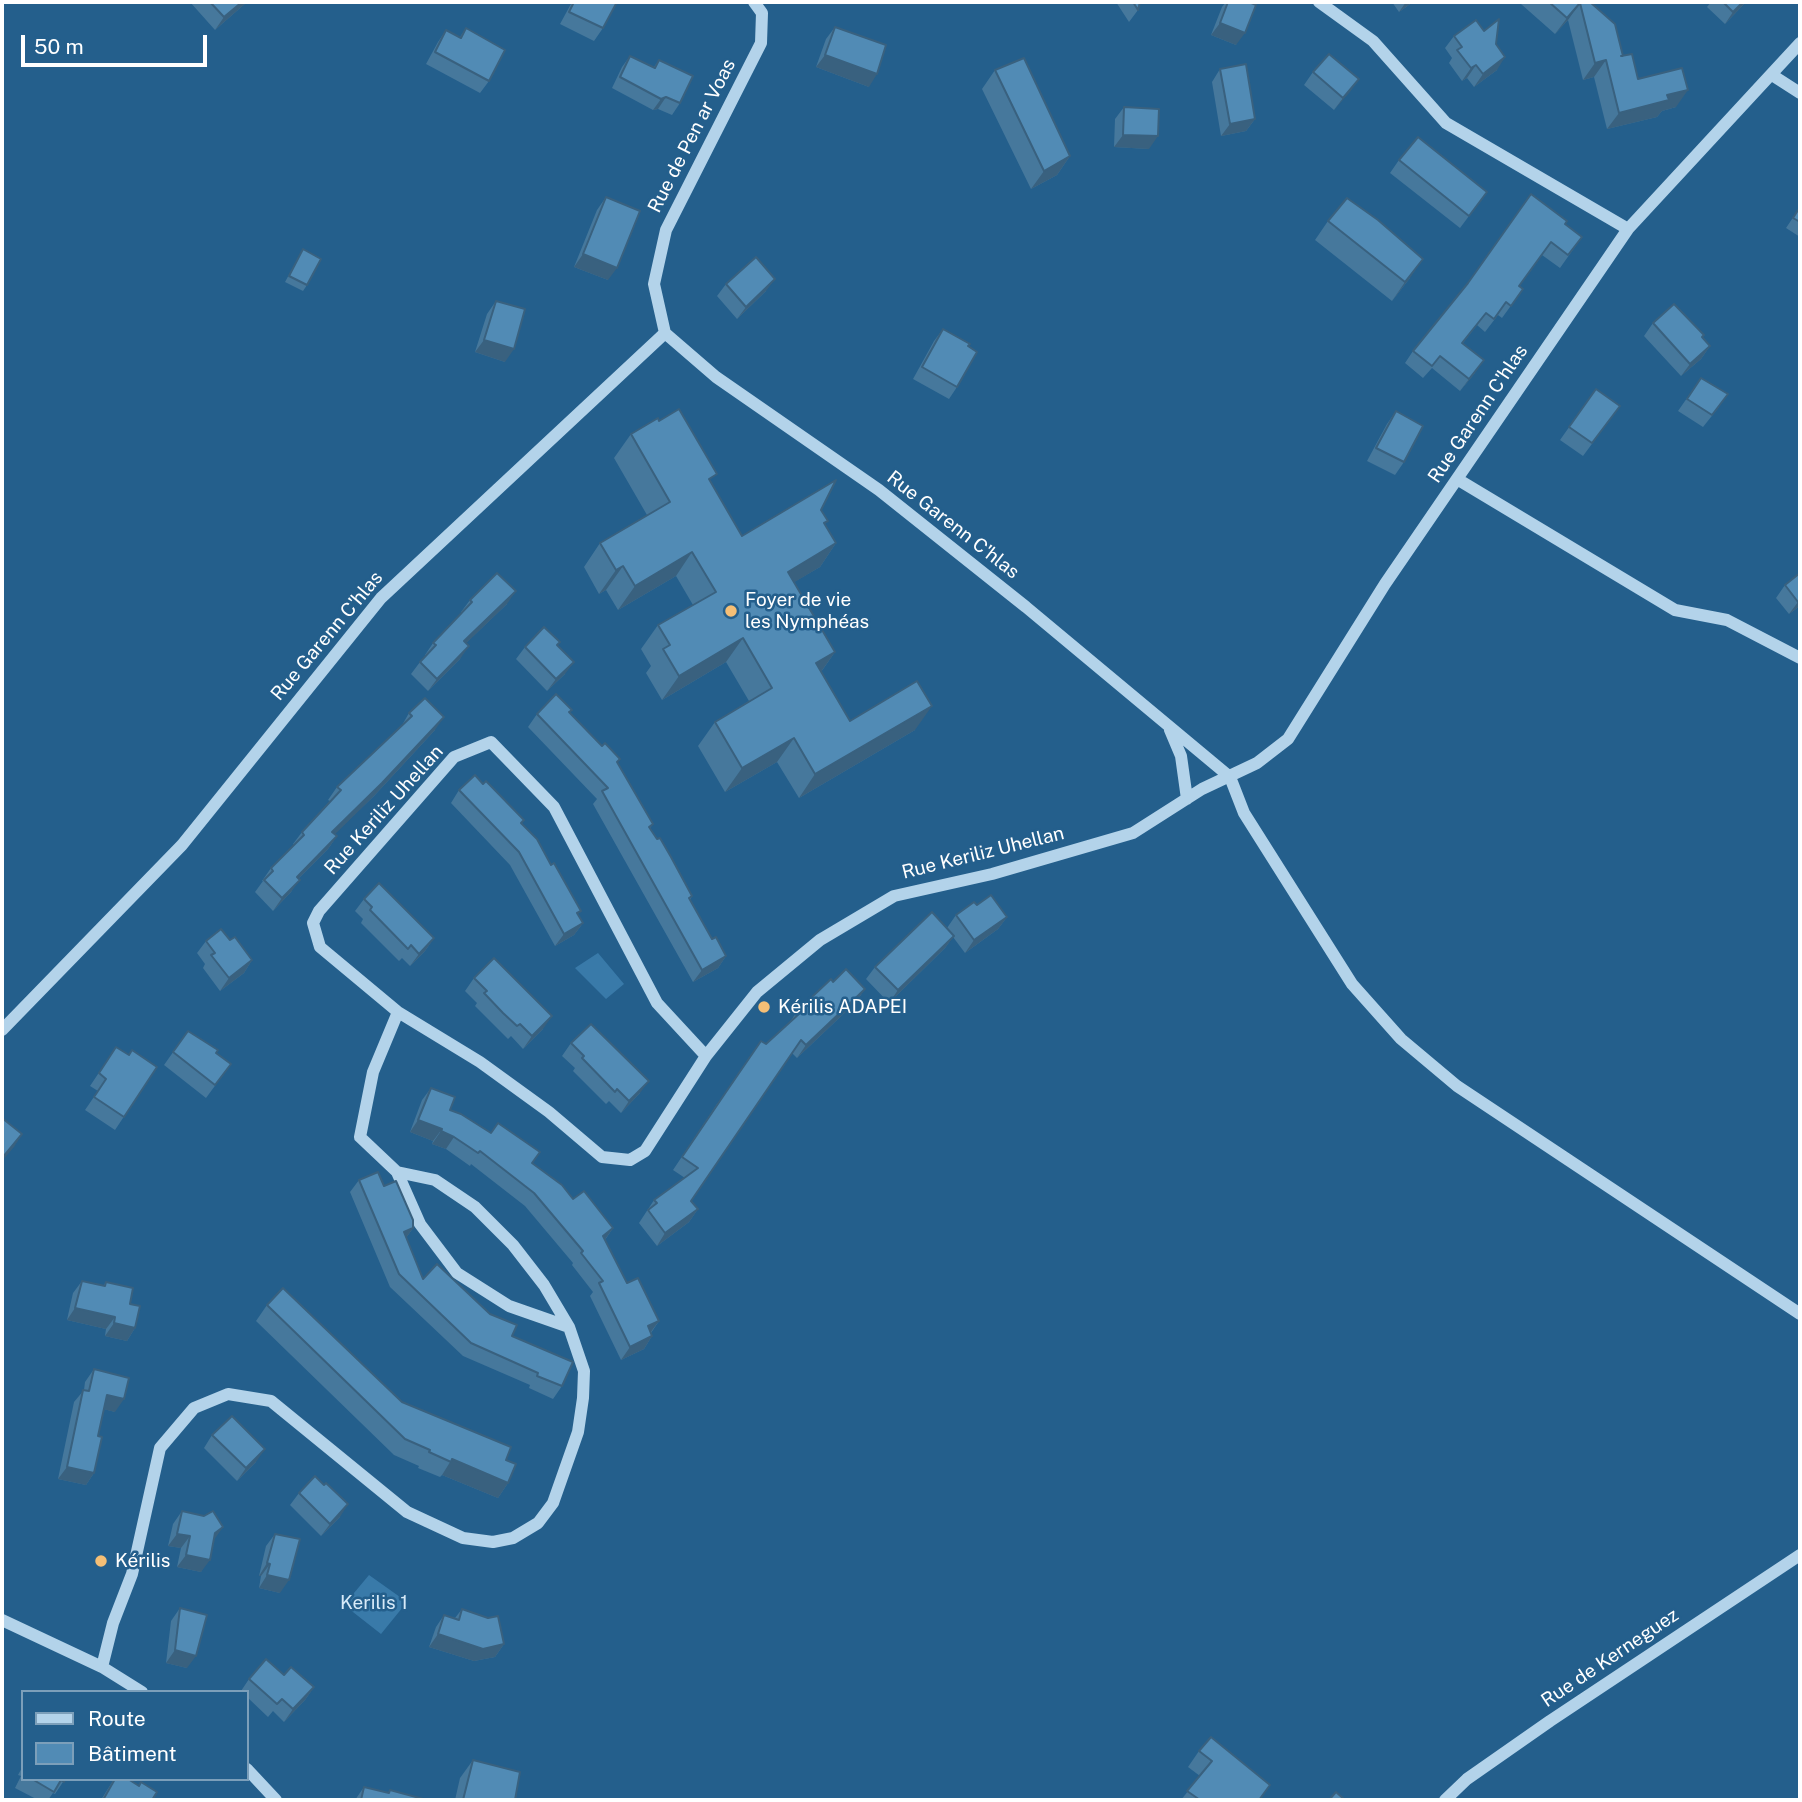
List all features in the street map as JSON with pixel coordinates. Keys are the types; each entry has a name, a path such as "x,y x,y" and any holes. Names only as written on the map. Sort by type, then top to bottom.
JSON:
{"street":[{"name":"Rue de Pen ar Voas","path":"665,333 654,284 666,230 761,43 762,13 754,2"},
{"path":"1319,2 1373,41 1446,123 1628,229"},
{"name":"Rue Garenn C'hlas","path":"2,1030 182,845 381,598 665,333 716,377 879,489 1230,777 1257,762 1288,739 1385,584 1628,229 1800,43"},
{"path":"1772,75 1800,93"},
{"path":"1457,479 1675,610 1727,620 1800,658"},
{"path":"1169,726 1181,756 1186,799"},
{"name":"Rue Keriliz Uhellan","path":"706,1056 657,1003 554,807 491,742 454,757 327,901 313,923 320,947 398,1012 480,1062 550,1112 602,1157 630,1160 645,1152 706,1056 757,992 820,940 894,896 992,874 1133,833 1202,789 1230,777"},
{"path":"1230,777 1244,813 1352,984 1401,1039 1457,1086 1800,1314"},
{"path":"398,1012 373,1072 360,1137 397,1172 419,1224 457,1273 509,1306 569,1326"},
{"path":"102,1667 113,1623 131,1573 160,1448 194,1408 228,1394 271,1401 407,1512 463,1538 493,1542 513,1538 538,1523 553,1503 578,1432 584,1371 569,1326 544,1285 513,1245 475,1207 435,1180 397,1172"},
{"name":"Rue de Kerneguez","path":"1445,1800 1468,1779 1550,1721 1800,1555"},
{"path":"2,1620 102,1667 139,1690"},
{"path":"248,1770 276,1800"}],"green space":[{"path":"598,953 624,984 606,999 575,968"},
{"name":"Kerilis 1","path":"369,1575 407,1602 381,1634 344,1605"}],"building":[{"path":"210,2 242,2 224,17"},
{"path":"574,2 617,2 603,28 569,12"},
{"path":"1228,2 1249,2 1256,5 1245,33 1220,23"},
{"path":"1549,2 1590,2 1615,24 1623,56 1632,54 1638,79 1682,68 1688,90 1667,95 1669,100 1619,113 1606,60 1595,63 1580,3 1567,18"},
{"path":"1723,2 1743,2 1733,12"},
{"path":"1499,19 1496,44 1505,57 1483,74 1476,65 1471,68 1457,50 1462,47 1454,36 1476,20 1484,31"},
{"path":"835,27 886,45 877,74 825,55"},
{"path":"466,28 505,50 489,81 435,52 446,30 461,38"},
{"path":"1329,54 1359,79 1343,98 1313,72"},
{"path":"630,56 655,68 659,60 693,76 680,103 666,97 661,99 620,77"},
{"path":"1024,58 1070,156 1044,171 995,70"},
{"path":"1246,64 1255,119 1230,124 1220,69"},
{"path":"1124,107 1159,109 1158,136 1123,135"},
{"path":"1418,137 1487,192 1469,216 1399,160"},
{"path":"1531,194 1567,221 1565,224 1582,237 1568,255 1551,242 1519,286 1523,289 1511,306 1506,302 1494,319 1486,313 1462,343 1484,360 1469,379 1440,356 1432,366 1413,351 1468,283"},
{"path":"606,197 640,211 617,268 583,254"},
{"path":"1347,198 1378,220 1423,259 1405,282 1328,221"},
{"path":"1800,207 1800,222 1793,218"},
{"path":"303,249 321,259 307,285 289,276"},
{"path":"756,257 775,279 746,307 726,284"},
{"path":"496,301 525,309 514,349 484,340"},
{"path":"1674,304 1704,335 1702,337 1710,346 1690,364 1653,323"},
{"path":"943,329 970,344 968,346 977,352 957,387 922,367"},
{"path":"1701,378 1728,394 1712,415 1687,399"},
{"path":"1596,389 1620,406 1592,443 1569,427"},
{"name":"Foyer de vie les Nymphéas","path":"679,409 717,474 709,479 742,536 836,480 821,510 828,521 824,523 836,543 788,572 835,652 816,663 850,721 917,681 932,706 815,774 794,738 742,768 715,722 772,688 743,638 679,676 663,649 670,645 658,625 716,592 692,552 635,586 623,566 616,570 600,543 670,502 631,434"},
{"path":"1396,411 1423,426 1404,462 1376,448"},
{"path":"497,573 516,591 464,641 469,646 437,679 420,662 436,645 433,643 472,602 470,600"},
{"path":"1800,573 1800,600 1798,602 1785,585"},
{"path":"544,627 560,642 557,645 574,662 556,679 525,647"},
{"path":"556,694 572,710 569,712 602,746 605,743 620,759 617,762 653,824 649,827 657,839 660,838 692,896 689,898 712,939 716,937 726,956 702,970 602,791 608,788 537,714"},
{"path":"425,698 444,717 332,832 337,836 297,877 300,880 282,898 264,880 273,871 271,868 304,835 302,832 341,790 337,787 412,716 409,713"},
{"path":"475,775 483,784 486,781 524,820 521,823 537,839 551,865 554,863 581,911 577,913 583,923 564,934 519,852 459,790"},
{"path":"379,883 434,938 419,954 411,945 408,949 370,910 372,907 364,899"},
{"path":"991,895 1007,917 974,940 956,915 974,902 977,905"},
{"path":"932,912 954,936 898,990 875,967"},
{"path":"221,929 230,940 235,937 252,960 229,978 211,955 215,953 206,941"},
{"path":"494,958 552,1016 532,1036 503,1013 474,978"},
{"path":"846,969 865,989 806,1045 801,1040 691,1201 698,1209 665,1233 648,1210 657,1203 654,1200 698,1168 682,1157 726,1092 761,1041 766,1044 800,1013 797,1011 831,979 833,982"},
{"path":"591,1024 649,1081 629,1101 617,1089 615,1092 571,1043"},
{"path":"188,1031 218,1050 216,1053 231,1064 215,1085 173,1052"},
{"path":"116,1047 129,1055 132,1050 157,1067 124,1117 94,1097 106,1079 99,1073"},
{"path":"431,1088 455,1097 450,1110 491,1133 498,1123 540,1152 532,1163 562,1185 573,1199 584,1191 613,1228 603,1236 627,1283 638,1278 659,1321 648,1326 652,1336 630,1347 599,1283 603,1281 581,1253 583,1251 534,1193 480,1151 478,1153 441,1131 442,1129 418,1120"},
{"path":"2,1118 22,1134 3,1157 2,1156"},
{"path":"378,1172 384,1186 396,1181 413,1220 413,1228 404,1232 423,1279 437,1264 490,1314 517,1325 512,1336 573,1362 562,1386 471,1343 399,1274 359,1180"},
{"path":"82,1281 105,1286 106,1282 133,1288 130,1304 140,1306 135,1328 114,1323 115,1317 75,1308"},
{"path":"283,1288 402,1402 511,1447 506,1460 516,1464 508,1483 452,1459 451,1462 405,1439 267,1305"},
{"path":"94,1369 129,1378 124,1399 107,1395 98,1436 102,1437 94,1473 67,1467 83,1390 89,1391"},
{"path":"232,1416 265,1449 246,1468 212,1435"},
{"path":"315,1476 348,1504 330,1524 299,1493"},
{"path":"182,1511 204,1516 213,1511 223,1527 215,1533 210,1560 186,1555 190,1536 177,1534"},
{"path":"275,1534 300,1539 289,1580 267,1575 270,1564 267,1563"},
{"path":"180,1608 207,1615 196,1656 175,1650"},
{"path":"462,1609 488,1618 498,1616 504,1644 483,1649 438,1634 444,1615 459,1620"},
{"path":"266,1659 284,1675 291,1667 314,1687 293,1709 282,1699 277,1704 249,1679"},
{"path":"1211,1737 1270,1785 1259,1800 1200,1800 1187,1791 1212,1761 1199,1751"},
{"path":"473,1760 520,1772 515,1800 463,1800"},
{"path":"35,1781 60,1781 54,1792"},
{"path":"114,1781 131,1781 139,1786 141,1782 157,1792 152,1800 103,1800"},
{"path":"364,1787 389,1793 390,1790 427,1800 361,1800"},
{"path":"1336,1792 1345,1800 1329,1800"}],"place":[{"name":"Foyer de vie les Nymphéas","path":"731,611"},
{"name":"Kérilis ADAPEI","path":"764,1007"},
{"name":"Kérilis","path":"101,1561"}]}
